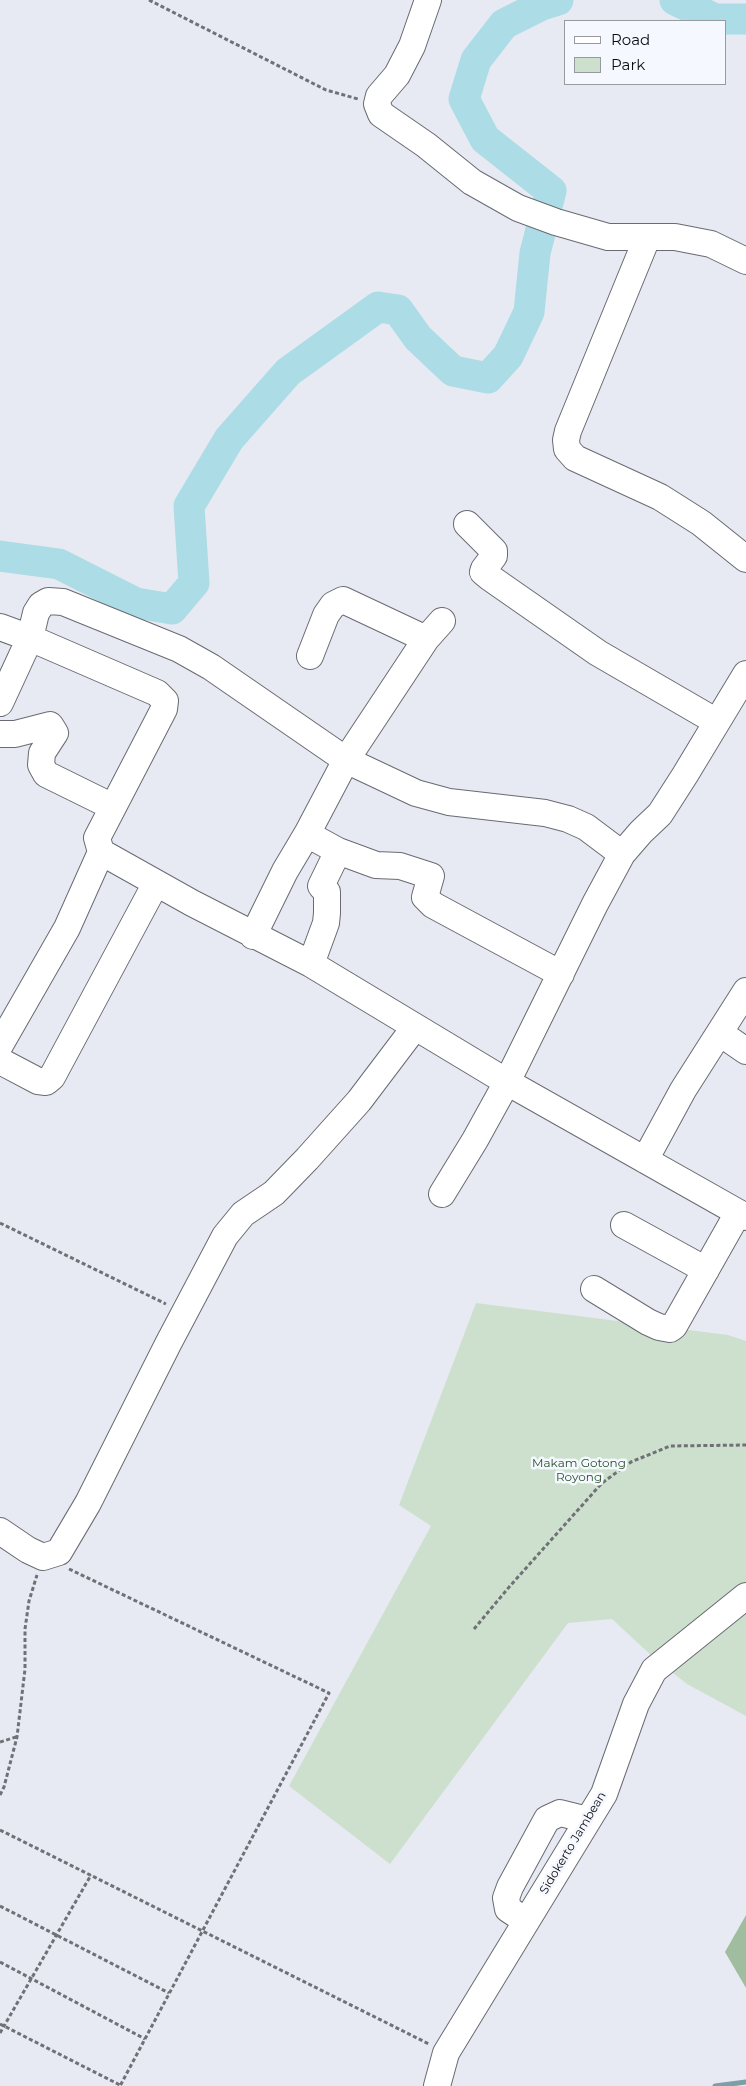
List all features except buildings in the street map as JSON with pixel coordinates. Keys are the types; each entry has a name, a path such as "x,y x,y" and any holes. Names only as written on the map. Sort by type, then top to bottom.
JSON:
{"street":[{"path":"428,0 412,46 397,75 379,96 377,104 381,114 472,182 518,208 556,222 608,237 675,237 711,244 746,261"},
{"path":"647,238 568,431 567,449 575,458 660,497 701,523 746,559"},
{"path":"467,524 494,551 494,556 483,572 489,577 598,653 717,722"},
{"path":"253,936 285,871 346,760 434,630 343,600 333,605 326,615 310,656"},
{"path":"0,703 30,638 36,612 41,605 48,601 63,602 179,650 212,667 346,760 416,793 449,802 546,814 568,820 586,827 622,854"},
{"path":"0,628 30,638 157,693 165,701 164,709 96,838 102,852 253,936 311,964 507,1082 742,1215 706,1270 674,1326 670,1329 648,1322 594,1289"},
{"path":"442,1194 507,1082 595,904 622,854 660,814 746,674"},
{"path":"0,734 15,734 50,725 55,733 42,753 41,765 46,774 113,807"},
{"path":"307,834 338,851 376,865 400,866 431,876 425,897 432,905 561,974"},
{"path":"321,886 338,851"},
{"path":"0,1045 67,928 102,852"},
{"path":"285,871 321,886 327,892 326,923 311,964"},
{"path":"0,1061 38,1081 46,1082 52,1076 156,883"},
{"path":"644,1160 684,1090 746,991"},
{"path":"0,1531 28,1550 43,1557 59,1552 88,1503 184,1312 225,1236 243,1214 274,1193 307,1159 359,1101 414,1027"},
{"path":"720,1033 746,1050"},
{"path":"624,1225 706,1270"},
{"name":"Sidokerto Jambean","path":"437,2086 446,2053 604,1794 636,1704 654,1670 739,1610"},
{"path":"526,1921 508,1909 506,1898 510,1887 547,1820 560,1813 588,1820"}],"path":[{"path":"149,0 326,90 377,104"},
{"path":"0,1222 184,1312"},
{"path":"474,1629 602,1483 631,1462 670,1446 746,1445"},
{"path":"0,1795 4,1787 17,1737 25,1669 24,1629 29,1601 43,1557 328,1694 120,2086 2,2025"},
{"path":"0,1742 17,1737"},
{"path":"0,1830 446,2053"},
{"path":"0,2033 2,2025 90,1875"},
{"path":"0,1906 169,1992"},
{"path":"0,1962 145,2039"}],"green space":[{"name":"Makam Gotong Royong","path":"476,1303 728,1335 746,1341 746,1583 726,1598 746,1611 746,1716 687,1684 653,1657 612,1619 568,1623 390,1864 289,1786 431,1526 399,1505"},
{"path":"746,1915 746,1988 725,1952"}],"waterway":[{"path":"0,556 59,564 136,603 172,609 194,583 189,506 229,439 288,372 378,307 398,310 418,338 453,371 488,378 508,356 529,312 535,253 551,191 485,139 464,99 476,60 504,24 542,5 558,0"},
{"path":"675,0 715,19 746,19"},
{"path":"715,2086 746,2082"}]}
